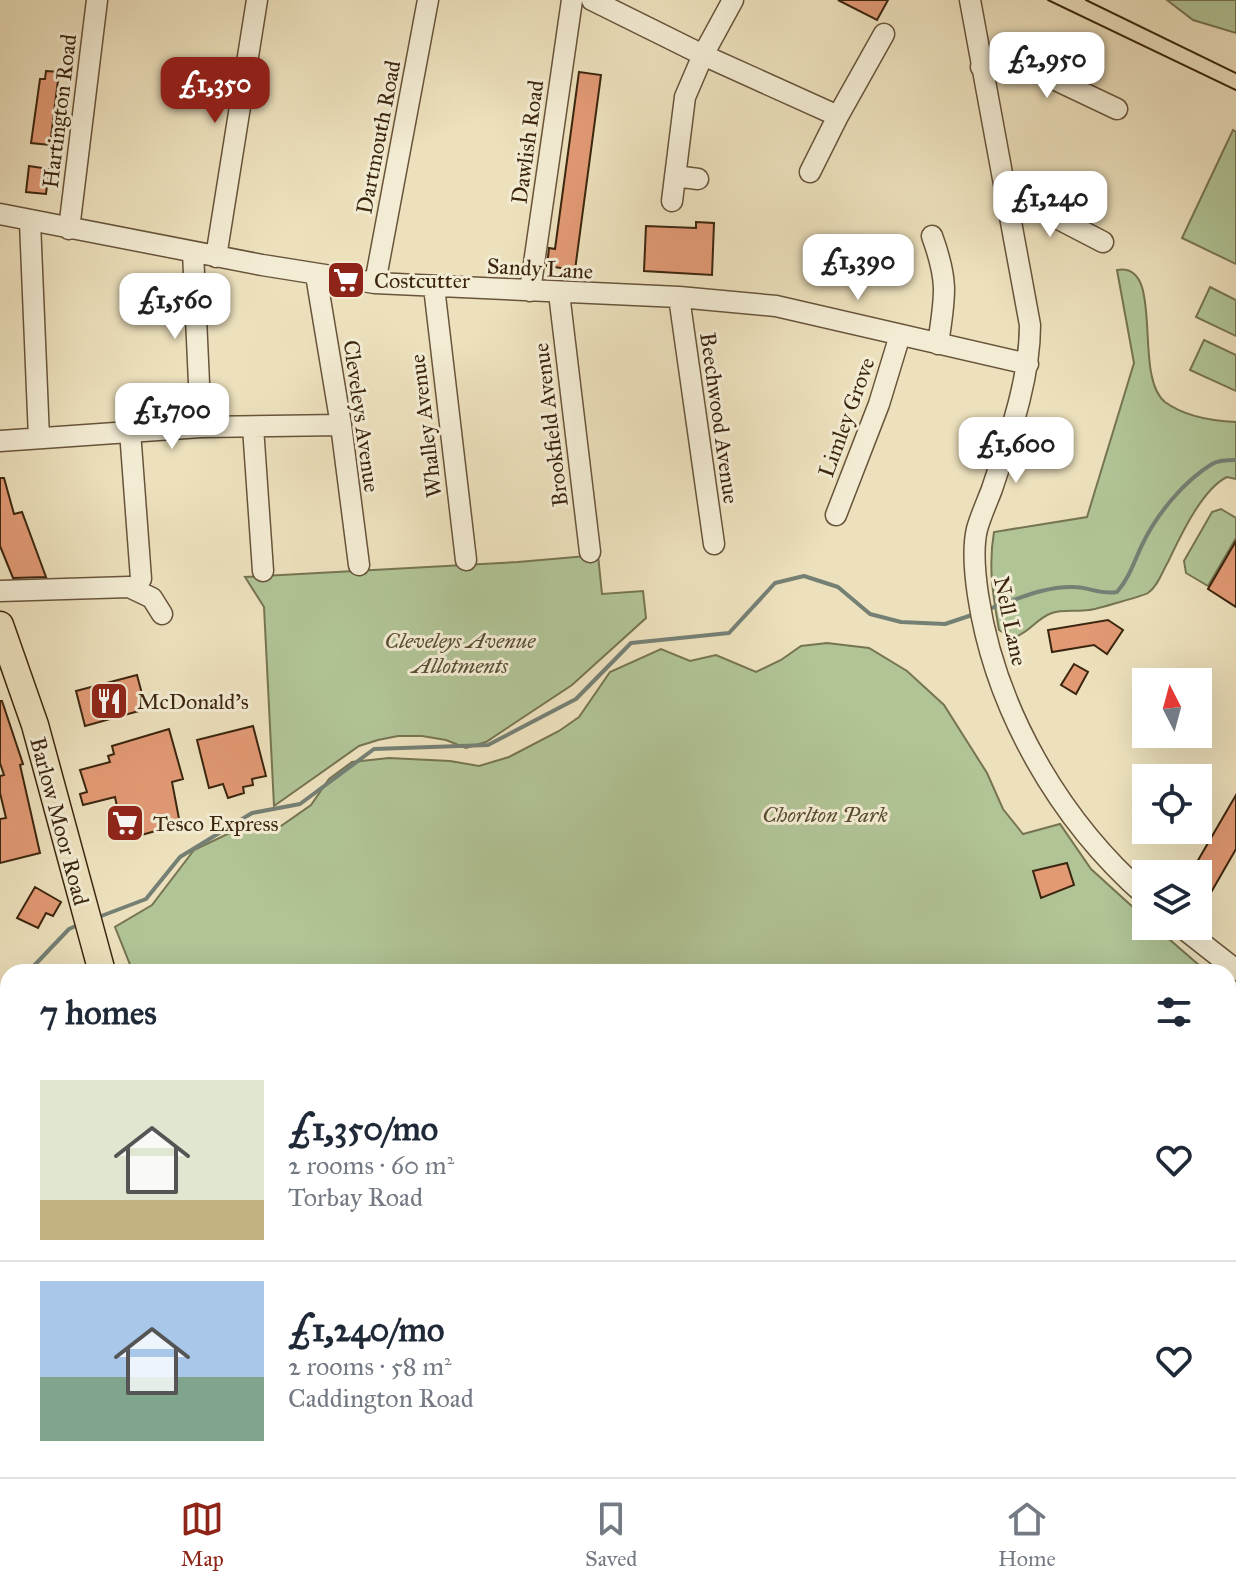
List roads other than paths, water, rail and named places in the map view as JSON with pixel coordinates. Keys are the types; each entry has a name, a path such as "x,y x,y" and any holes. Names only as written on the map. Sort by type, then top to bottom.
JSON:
{"main road":[{"name":"Barlow Moor Road","path":"0,625 35,725 99,964"}],"street":[{"name":"Hartington Road","path":"69,229 97,0"},
{"path":"216,257 257,0"},
{"name":"Dartmouth Road","path":"375,283 428,0"},
{"name":"Dawlish Road","path":"530,291 572,0"},
{"path":"592,0 703,55 838,116"},
{"path":"672,201 685,97 703,55 733,0"},
{"name":"Nell Lane","path":"970,0 1030,325 1028,364 977,530 976,581 981,614 995,672 1036,760 1075,820 1132,883"},
{"path":"810,172 884,34"},
{"path":"981,67 1022,64 1117,109"},
{"path":"675,176 698,179"},
{"path":"1008,199 1022,200 1103,242"},
{"name":"Sandy Lane","path":"0,214 216,257 375,283 679,297 776,306 1028,364"},
{"path":"30,222 39,438"},
{"path":"932,236 942,265 946,290 938,344"},
{"path":"193,252 201,427"},
{"name":"Cleveleys Avenue","path":"316,275 341,425 359,565"},
{"name":"Whalley Avenue","path":"434,287 466,560"},
{"name":"Brookfield Avenue","path":"559,293 590,552"},
{"name":"Beechwood Avenue","path":"679,297 714,544"},
{"name":"Limley Grove","path":"836,515 879,404 900,335"},
{"path":"0,441 201,427 341,425"},
{"path":"253,427 263,571"},
{"path":"130,431 141,579"},
{"path":"0,591 129,587 152,598 162,614"},
{"path":"1198,940 1228,964"}],"waterway":[{"path":"988,609 1051,589 1074,587 1117,592 1129,575 1149,532 1172,499 1191,479 1212,464 1236,460"},
{"path":"96,918 146,899 180,857 252,813 300,804 374,749 488,745 576,699 631,643 729,633 775,583 804,576 838,587 870,614 901,622 945,624 975,614"},
{"path":"36,964 69,929 80,924"}],"tram line":[{"path":"1048,0 1236,90"},
{"path":"1086,0 1236,73"}],"place":[{"name":"Costcutter","path":"346,280"},
{"name":"McDonald's","path":"109,701"},
{"name":"Tesco Express","path":"125,823"}],"park label":[{"name":"Cleveleys Avenue Allotments","path":"460,652"},
{"name":"Chorlton Park","path":"825,814"}]}
